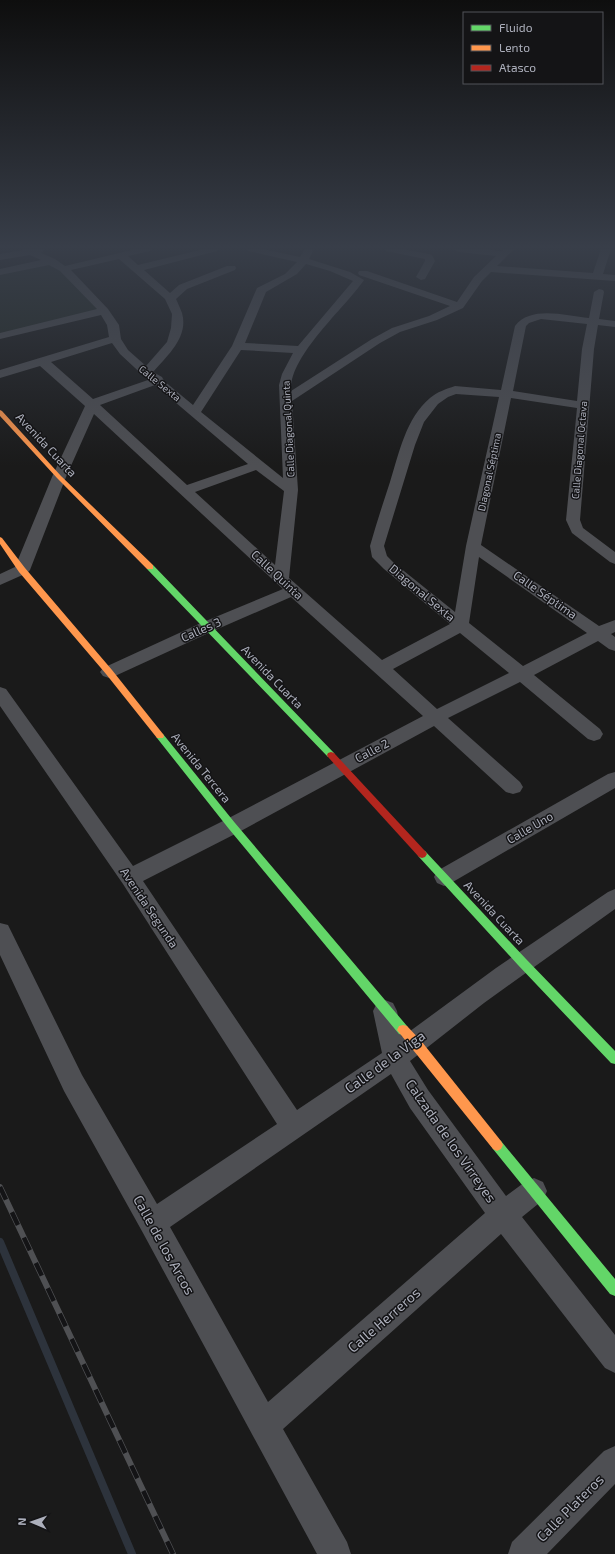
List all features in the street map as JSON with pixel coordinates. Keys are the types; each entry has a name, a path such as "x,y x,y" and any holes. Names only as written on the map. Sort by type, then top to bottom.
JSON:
{"street":[{"path":"0,336 60,322"},
{"name":"Calle Sexta","path":"111,322 115,339 124,352 258,465 291,490"},
{"path":"147,372 172,343 177,328 177,322"},
{"path":"195,412 238,346 248,322"},
{"name":"Calle Diagonal Quinta","path":"280,578 291,490 286,376 302,350 325,322"},
{"path":"286,400 376,341 396,330 422,322"},
{"name":"Diagonal Séptima","path":"461,625 473,546 521,326 525,322"},
{"name":"Diagonal Séptima","path":"589,322 593,322"},
{"path":"593,322 615,324"},
{"name":"Calle Diagonal Octava","path":"593,322 588,349 582,405 573,520 577,530 615,559"},
{"path":"0,374 115,339"},
{"path":"238,346 302,350"},
{"name":"Calle Quinta","path":"42,361 92,404 380,669 436,717 513,787"},
{"path":"0,580 22,570 58,477 92,404 158,380"},
{"name":"Diagonal Sexta","path":"506,394 455,390 444,394 434,401 418,421 408,445 377,546 380,557 389,566 594,734"},
{"path":"506,394 582,405"},
{"name":"Avenida Cuarta","path":"0,412 58,477 129,545 342,766 522,962 615,1059"},
{"path":"186,490 258,465"},
{"name":"Avenida Tercera","path":"0,539 22,570 109,672 232,826 385,1010"},
{"name":"Calle Séptima","path":"473,546 607,629 615,645"},
{"name":"Calles 3","path":"109,672 207,627 294,590"},
{"path":"380,669 461,625"},
{"name":"Calle 2","path":"130,878 607,629"},
{"name":"Avenida Segunda","path":"0,693 130,878 293,1126"},
{"name":"Calle Uno","path":"444,877 615,779"},
{"name":"Calle de la Viga","path":"153,1223 293,1126 395,1058 414,1042 522,962 615,898"},
{"name":"Calle de los Arcos","path":"0,932 73,1083 153,1223 335,1554"},
{"path":"385,1010 414,1042 615,1289"},
{"name":"Calzada de los Virreyes","path":"385,1010 395,1058 419,1099 503,1215 615,1358"},
{"name":"Calle Herreros","path":"264,1425 503,1215 534,1191"},
{"name":"Calle Plateros","path":"524,1554 615,1462"}],"shaded area":[{"path":"0,322 53,322 0,334"}],"waterway":[{"path":"0,1242 132,1554"}],"railway":[{"path":"0,1187 173,1554"}],"traffic: fast":[{"path":"150,567 331,755"},
{"path":"160,736 232,826 403,1030"},
{"path":"422,854 522,962 615,1059"},
{"path":"497,1145 615,1289"}],"traffic: slow":[{"path":"0,412 59,477 150,567"},
{"path":"0,539 22,570 109,672 160,736"},
{"path":"403,1030 418,1046 497,1145"}],"traffic: jam":[{"path":"331,755 422,854"}]}
